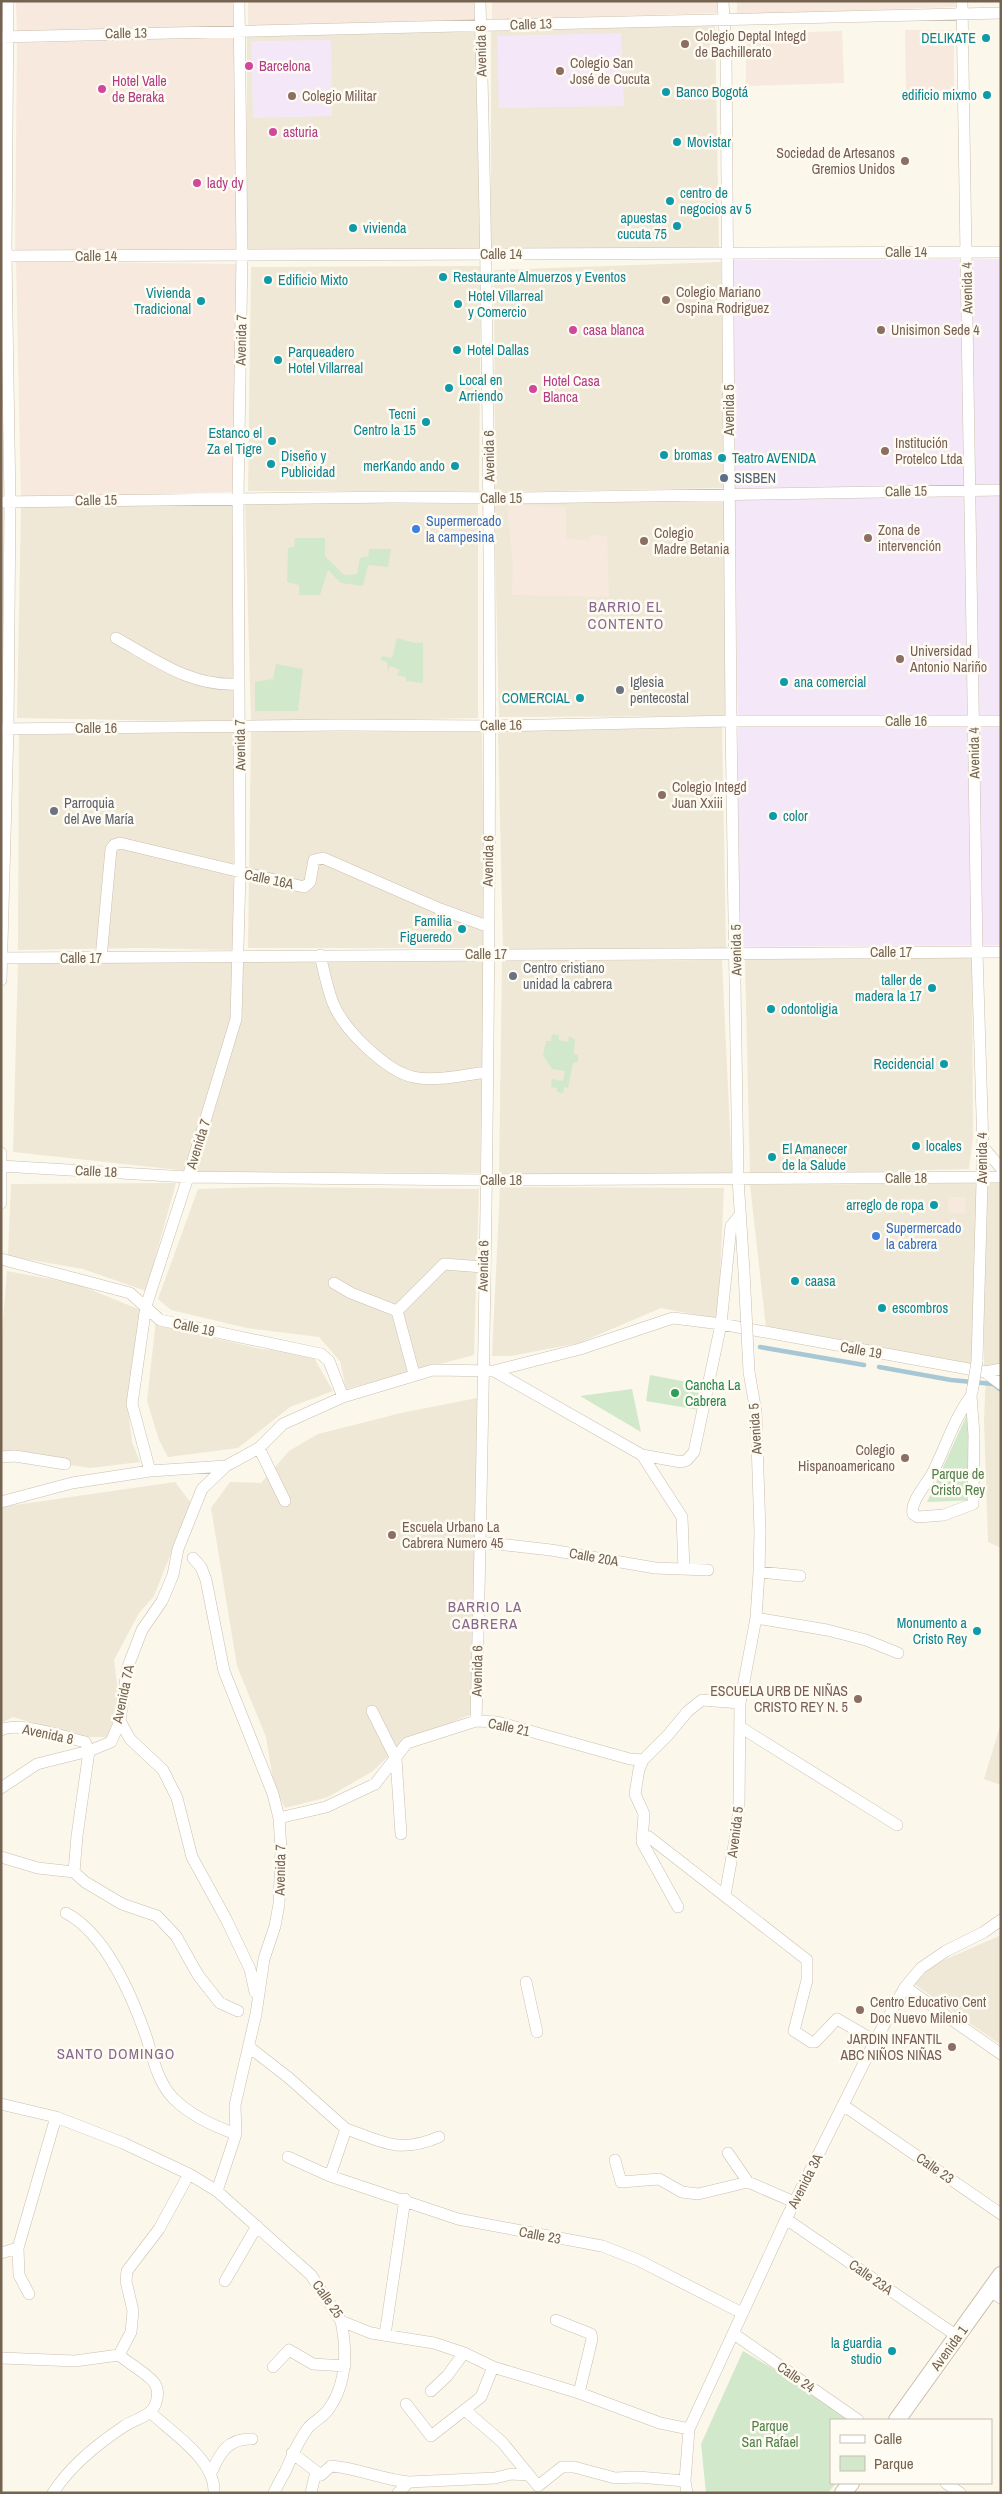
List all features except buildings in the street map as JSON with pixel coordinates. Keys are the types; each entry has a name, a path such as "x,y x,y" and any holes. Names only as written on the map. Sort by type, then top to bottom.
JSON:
{"street":[{"path":"1,980 6,502 5,37 8,1"},
{"name":"Avenida 7","path":"150,1471 132,1404 146,1306 236,1019 240,873 238,498 242,255 239,1"},
{"name":"Avenida 6","path":"476,1721 490,726 486,254 480,1"},
{"name":"Avenida 5","path":"723,1 726,52 731,721 738,1179 749,1372 756,1412 760,1532 756,1618 740,1703 736,1834 725,1895"},
{"name":"Calle 13","path":"5,37 723,19 962,7 1001,12"},
{"name":"Avenida 4","path":"962,7 977,952 983,1147 977,1362 972,1391 974,1435 973,1504 944,1515 918,1517 912,1509 933,1473 957,1417 972,1391"},
{"name":"Calle 14","path":"4,256 1001,252"},
{"name":"Calle 15","path":"6,502 238,498 489,498 1001,490"},
{"path":"116,638 168,669 194,680 214,684 238,684"},
{"name":"Calle 16","path":"5,729 340,725 490,726 731,721 1001,721"},
{"name":"Calle 16A","path":"101,958 111,849 114,845 120,844 304,887 310,882 314,860 322,858 440,909 487,926"},
{"name":"Calle 17","path":"2,958 1001,952"},
{"path":"320,955 334,1004 357,1039 388,1064 412,1077 426,1078 486,1072"},
{"path":"983,1147 1001,1168"},
{"path":"1,1153 1,1202"},
{"name":"Calle 18","path":"2,1166 188,1176 484,1180 1001,1177"},
{"path":"494,1370 642,1455 681,1462 687,1460 694,1452 721,1324 731,1226 740,1215"},
{"name":"Calle 19","path":"1,1259 130,1293 160,1320 321,1354 329,1361 343,1397"},
{"path":"397,1311 444,1264 483,1267"},
{"path":"334,1283 351,1293 397,1311"},
{"path":"397,1311 414,1374"},
{"name":"Calle 19","path":"226,1466 258,1448 283,1424 343,1397 414,1374 433,1370 494,1370 580,1349 673,1318 721,1324 984,1372 1001,1368"},
{"path":"984,1372 1001,1384"},
{"path":"258,1448 285,1501"},
{"path":"642,1455 682,1517 684,1569"},
{"path":"1,1457 15,1456 64,1464"},
{"path":"1,1502 72,1483 150,1471 226,1466"},
{"name":"Avenida 7A","path":"1,1788 37,1764 89,1751 111,1742 120,1721 127,1669 142,1630 162,1601 173,1575 178,1549 202,1489 226,1466"},
{"name":"Calle 20A","path":"480,1542 551,1550 655,1568 708,1570"},
{"name":"Avenida 7","path":"193,1558 201,1567 206,1580 224,1671 273,1794 279,1818 281,1850 279,1904 235,2104 236,2134 217,2191"},
{"path":"759,1572 800,1576"},
{"path":"756,1618 827,1630 866,1640 898,1653"},
{"path":"678,1907 642,1842 644,1814 635,1794 638,1769 643,1760 668,1736 688,1711 702,1700 740,1703"},
{"path":"372,1711 396,1759 401,1834"},
{"path":"120,1721 130,1739 163,1770 177,1798 192,1857 226,1919 250,1969 257,1998"},
{"name":"Calle 21","path":"279,1818 326,1807 375,1784 407,1743 476,1721 497,1722 630,1760 643,1760"},
{"name":"Avenida 8","path":"1,1730 8,1727 19,1727 85,1742 89,1751"},
{"path":"740,1727 897,1826"},
{"path":"74,1872 89,1751"},
{"path":"642,1842 650,1837 808,1960 807,1980 794,2031 811,2042 815,2042 837,2019 875,2041"},
{"path":"1,1857 38,1868 74,1872 85,1882 122,1904 156,1916 176,1936 198,1975 220,2003 238,2011"},
{"path":"66,1913 78,1919 96,1937 134,2001 160,2079 172,2096 211,2124 236,2134"},
{"name":"Avenida 3A","path":"687,2493 685,2481 689,2429 794,2202 875,2041 906,1987 921,1968 946,1951 984,1932 1001,1920"},
{"path":"526,1982 536,2032"},
{"path":"906,1987 1001,2054"},
{"path":"249,2047 289,2078 346,2129 394,2145 409,2147 439,2137"},
{"name":"Calle 25","path":"1,2104 56,2116 123,2143 189,2174 217,2191 311,2275 341,2321 371,2333 434,2343 464,2353 493,2367 579,2393 660,2423 689,2429"},
{"name":"Calle 23","path":"844,2104 1001,2214"},
{"path":"30,2294 19,2275 18,2248 56,2116"},
{"path":"330,2176 346,2129"},
{"path":"728,2153 748,2182 794,2202"},
{"name":"Calle 23","path":"288,2156 330,2176 405,2199 458,2219 602,2246 638,2260 742,2313"},
{"path":"615,2160 621,2182 659,2179 682,2192 698,2194 748,2182"},
{"path":"119,2355 131,2332 133,2312 126,2281 126,2271 159,2229 189,2174"},
{"path":"385,2335 405,2199"},
{"name":"Calle 23A","path":"786,2219 957,2336"},
{"path":"225,2281 257,2226"},
{"path":"1,2253 18,2248"},
{"name":"Avenida 1","path":"898,2419 957,2336 995,2294 1001,2275"},
{"path":"556,2320 591,2334 592,2339 579,2393"},
{"path":"274,2493 292,2453 309,2427 328,2411 335,2397 345,2366 346,2346 341,2321"},
{"name":"Calle 24","path":"734,2334 857,2419"},
{"path":"273,2367 289,2350 314,2364 345,2366"},
{"path":"431,2391 447,2376 464,2353"},
{"path":"1,2358 75,2361 119,2355 136,2370 149,2377 156,2385 158,2397 150,2412 125,2426 85,2456 68,2472 52,2493"},
{"path":"406,2404 431,2436 466,2412 481,2398 493,2367"},
{"path":"150,2412 204,2460 211,2473 214,2493"},
{"path":"466,2412 502,2442 538,2486 562,2467 574,2467 615,2478 638,2477 685,2481"},
{"path":"211,2473 220,2454 230,2443 241,2438 252,2439"},
{"path":"292,2453 321,2475 331,2466 351,2467 396,2481 403,2489 495,2478 511,2474 528,2475"},
{"path":"311,2493 316,2471"},
{"path":"947,2484 960,2493"}],"shaded area":[{"path":"16,1 234,1 235,26 17,32"},
{"path":"248,1 474,1 475,21 248,26"},
{"path":"492,1 717,1 717,13 492,20"},
{"path":"737,1 956,1 956,7 737,15"},
{"path":"715,26 719,247 491,254 491,29"},
{"path":"905,30 954,30 954,99 906,100"},
{"path":"477,31 480,252 247,254 247,37"},
{"path":"842,31 844,83 746,86 746,34"},
{"name":"Colegio San José de Cucuta","path":"621,33 624,106 499,108 497,36"},
{"path":"236,37 236,255 15,253 17,43"},
{"name":"Colegio Militar","path":"331,40 332,116 253,118 251,41"},
{"name":"Zona de intervención","path":"1001,259 1001,945 738,947 738,721 731,260"},
{"path":"16,261 236,264 237,492 21,498"},
{"path":"721,262 727,488 495,492 494,270"},
{"path":"481,266 479,491 248,491 251,267"},
{"path":"1,298 7,499 1,499"},
{"path":"726,498 727,716 499,717 494,503"},
{"path":"245,502 478,504 478,718 251,722"},
{"path":"237,503 234,722 17,718 21,506"},
{"path":"507,505 566,507 566,538 590,541 591,535 607,536 609,597 512,595 513,565"},
{"path":"1,507 9,507 6,718 1,719"},
{"path":"722,725 726,948 503,951 498,731"},
{"path":"251,731 482,732 485,948 248,948"},
{"path":"233,732 234,950 140,948 18,950 19,735"},
{"path":"972,957 973,1137 969,1169 750,1175 745,959"},
{"path":"484,960 480,1173 198,1172 13,1152 18,962"},
{"path":"722,960 732,1174 499,1176 502,961"},
{"path":"176,1183 146,1291 83,1269 8,1256 11,1184"},
{"path":"978,1183 974,1368 766,1328 750,1185"},
{"path":"984,1183 1001,1183 1001,1364 984,1369"},
{"path":"269,1187 479,1189 474,1355 346,1389 340,1361 319,1337 247,1328 171,1310 158,1299 198,1189"},
{"path":"500,1187 724,1188 718,1319 661,1308 579,1343 511,1356 492,1356"},
{"path":"948,1197 965,1197 966,1214 948,1212"},
{"path":"7,1271 77,1284 143,1311 127,1401 132,1442 140,1462 90,1468 1,1454 1,1345"},
{"path":"156,1320 170,1328 261,1349 308,1353 314,1358 333,1391 290,1407 238,1448 168,1457 159,1440 147,1401"},
{"path":"986,1376 1001,1386 1001,1548 988,1542 984,1419"},
{"path":"477,1398 472,1714 403,1742 373,1771 328,1797 285,1808 274,1787 266,1737 237,1666 211,1508 230,1482 261,1483 289,1451 318,1434 401,1413"},
{"path":"175,1482 191,1503 154,1596 139,1613 114,1660 119,1699 110,1737 78,1737 13,1717 1,1723 1,1507"},
{"path":"1001,1723 1001,1785 984,1779"},
{"path":"1001,1935 1001,2045 914,1984 933,1965"}],"green space":[{"path":"295,538 325,538 325,556 344,575 357,574 360,558 367,556 368,559 369,549 391,549 388,567 368,565 363,586 341,583 328,570 320,595 299,595 299,585 287,582 288,548 294,547"},
{"path":"397,638 415,643 423,642 423,683 406,681 406,677 397,675 400,670 390,666 388,671 387,662 381,660 382,656 392,658"},
{"path":"276,664 303,669 298,711 255,711 255,682 273,679"},
{"path":"552,1034 559,1035 559,1040 568,1042 569,1036 575,1040 574,1054 578,1055 578,1062 573,1063 568,1088 564,1087 563,1093 557,1092 557,1088 551,1087 552,1079 563,1081 565,1071 552,1069 543,1055 546,1041 551,1041"},
{"name":"Cancha La Cabrera","path":"650,1375 703,1385 699,1410 646,1401"},
{"path":"632,1389 641,1432 580,1396"},
{"name":"Parque de Cristo Rey","path":"970,1408 978,1500 927,1502"},
{"name":"Parque San Rafael","path":"743,2351 858,2419 830,2419 830,2484 835,2484 828,2493 706,2493 701,2444"}],"waterway":[{"path":"760,1347 864,1365"},
{"path":"879,1367 951,1380 993,1384 1001,1390"}],"place":[{"name":"DELIKATE","path":"986,38"},
{"name":"Colegio Deptal Integd de Bachillerato","path":"685,44"},
{"name":"Barcelona","path":"249,66"},
{"name":"Colegio San José de Cucuta","path":"560,71"},
{"name":"Hotel Valle de Beraka","path":"102,89"},
{"name":"Banco Bogotá","path":"666,92"},
{"name":"edificio mixmo","path":"987,95"},
{"name":"Colegio Militar","path":"292,96"},
{"name":"asturia","path":"273,132"},
{"name":"Movistar","path":"677,142"},
{"name":"Sociedad de Artesanos Gremios Unidos","path":"905,161"},
{"name":"lady dy","path":"197,183"},
{"name":"centro de negocios av 5","path":"670,201"},
{"name":"apuestas cucuta 75","path":"677,226"},
{"name":"vivienda","path":"353,228"},
{"name":"Restaurante Almuerzos y Eventos","path":"443,277"},
{"name":"Edificio Mixto","path":"268,280"},
{"name":"Colegio Mariano Ospina Rodriguez","path":"666,300"},
{"name":"Vivienda Tradicional","path":"201,301"},
{"name":"Hotel Villarreal y Comercio","path":"458,304"},
{"name":"casa blanca","path":"573,330"},
{"name":"Unisimon Sede 4","path":"881,330"},
{"name":"Hotel Dallas","path":"457,350"},
{"name":"Parqueadero Hotel Villarreal","path":"278,360"},
{"name":"Local en Arriendo","path":"449,388"},
{"name":"Hotel Casa Blanca","path":"533,389"},
{"name":"Tecni Centro la 15","path":"426,422"},
{"name":"Estanco el Za el Tigre","path":"272,441"},
{"name":"Institución Protelco Ltda","path":"885,451"},
{"name":"bromas","path":"664,455"},
{"name":"Teatro AVENIDA","path":"722,458"},
{"name":"Diseño y Publicidad","path":"271,464"},
{"name":"merKando ando","path":"455,466"},
{"name":"SISBEN","path":"724,478"},
{"name":"Supermercado la campesina","path":"416,529"},
{"name":"Zona de intervención","path":"868,538"},
{"name":"Colegio Madre Betania","path":"644,541"},
{"name":"Universidad Antonio Nariño","path":"900,659"},
{"name":"ana comercial","path":"784,682"},
{"name":"Iglesia pentecostal","path":"620,690"},
{"name":"COMERCIAL","path":"580,698"},
{"name":"Colegio Integd Juan Xxiii","path":"662,795"},
{"name":"Parroquia del Ave María","path":"54,811"},
{"name":"color","path":"773,816"},
{"name":"Familia Figueredo","path":"462,929"},
{"name":"Centro cristiano unidad la cabrera","path":"513,976"},
{"name":"taller de madera la 17","path":"932,988"},
{"name":"odontoligia","path":"771,1009"},
{"name":"Recidencial","path":"944,1064"},
{"name":"locales","path":"916,1146"},
{"name":"El Amanecer de la Salude","path":"772,1157"},
{"name":"arreglo de ropa","path":"934,1205"},
{"name":"Supermercado la cabrera","path":"876,1236"},
{"name":"caasa","path":"795,1281"},
{"name":"escombros","path":"882,1308"},
{"name":"Cancha La Cabrera","path":"675,1393"},
{"name":"Colegio Hispanoamericano","path":"905,1458"},
{"name":"Escuela Urbano La Cabrera Numero 45","path":"392,1535"},
{"name":"Monumento a Cristo Rey","path":"977,1631"},
{"name":"ESCUELA URB DE NIÑAS CRISTO REY N. 5","path":"858,1699"},
{"name":"Centro Educativo Cent Doc Nuevo Milenio","path":"860,2010"},
{"name":"JARDIN INFANTIL ABC NIÑOS NIÑAS","path":"952,2047"},
{"name":"la guardia studio","path":"892,2351"}],"district":[{"name":"BARRIO EL CONTENTO","path":"626,614"},
{"name":"BARRIO LA CABRERA","path":"485,1614"},
{"name":"SANTO DOMINGO","path":"116,2053"}]}
